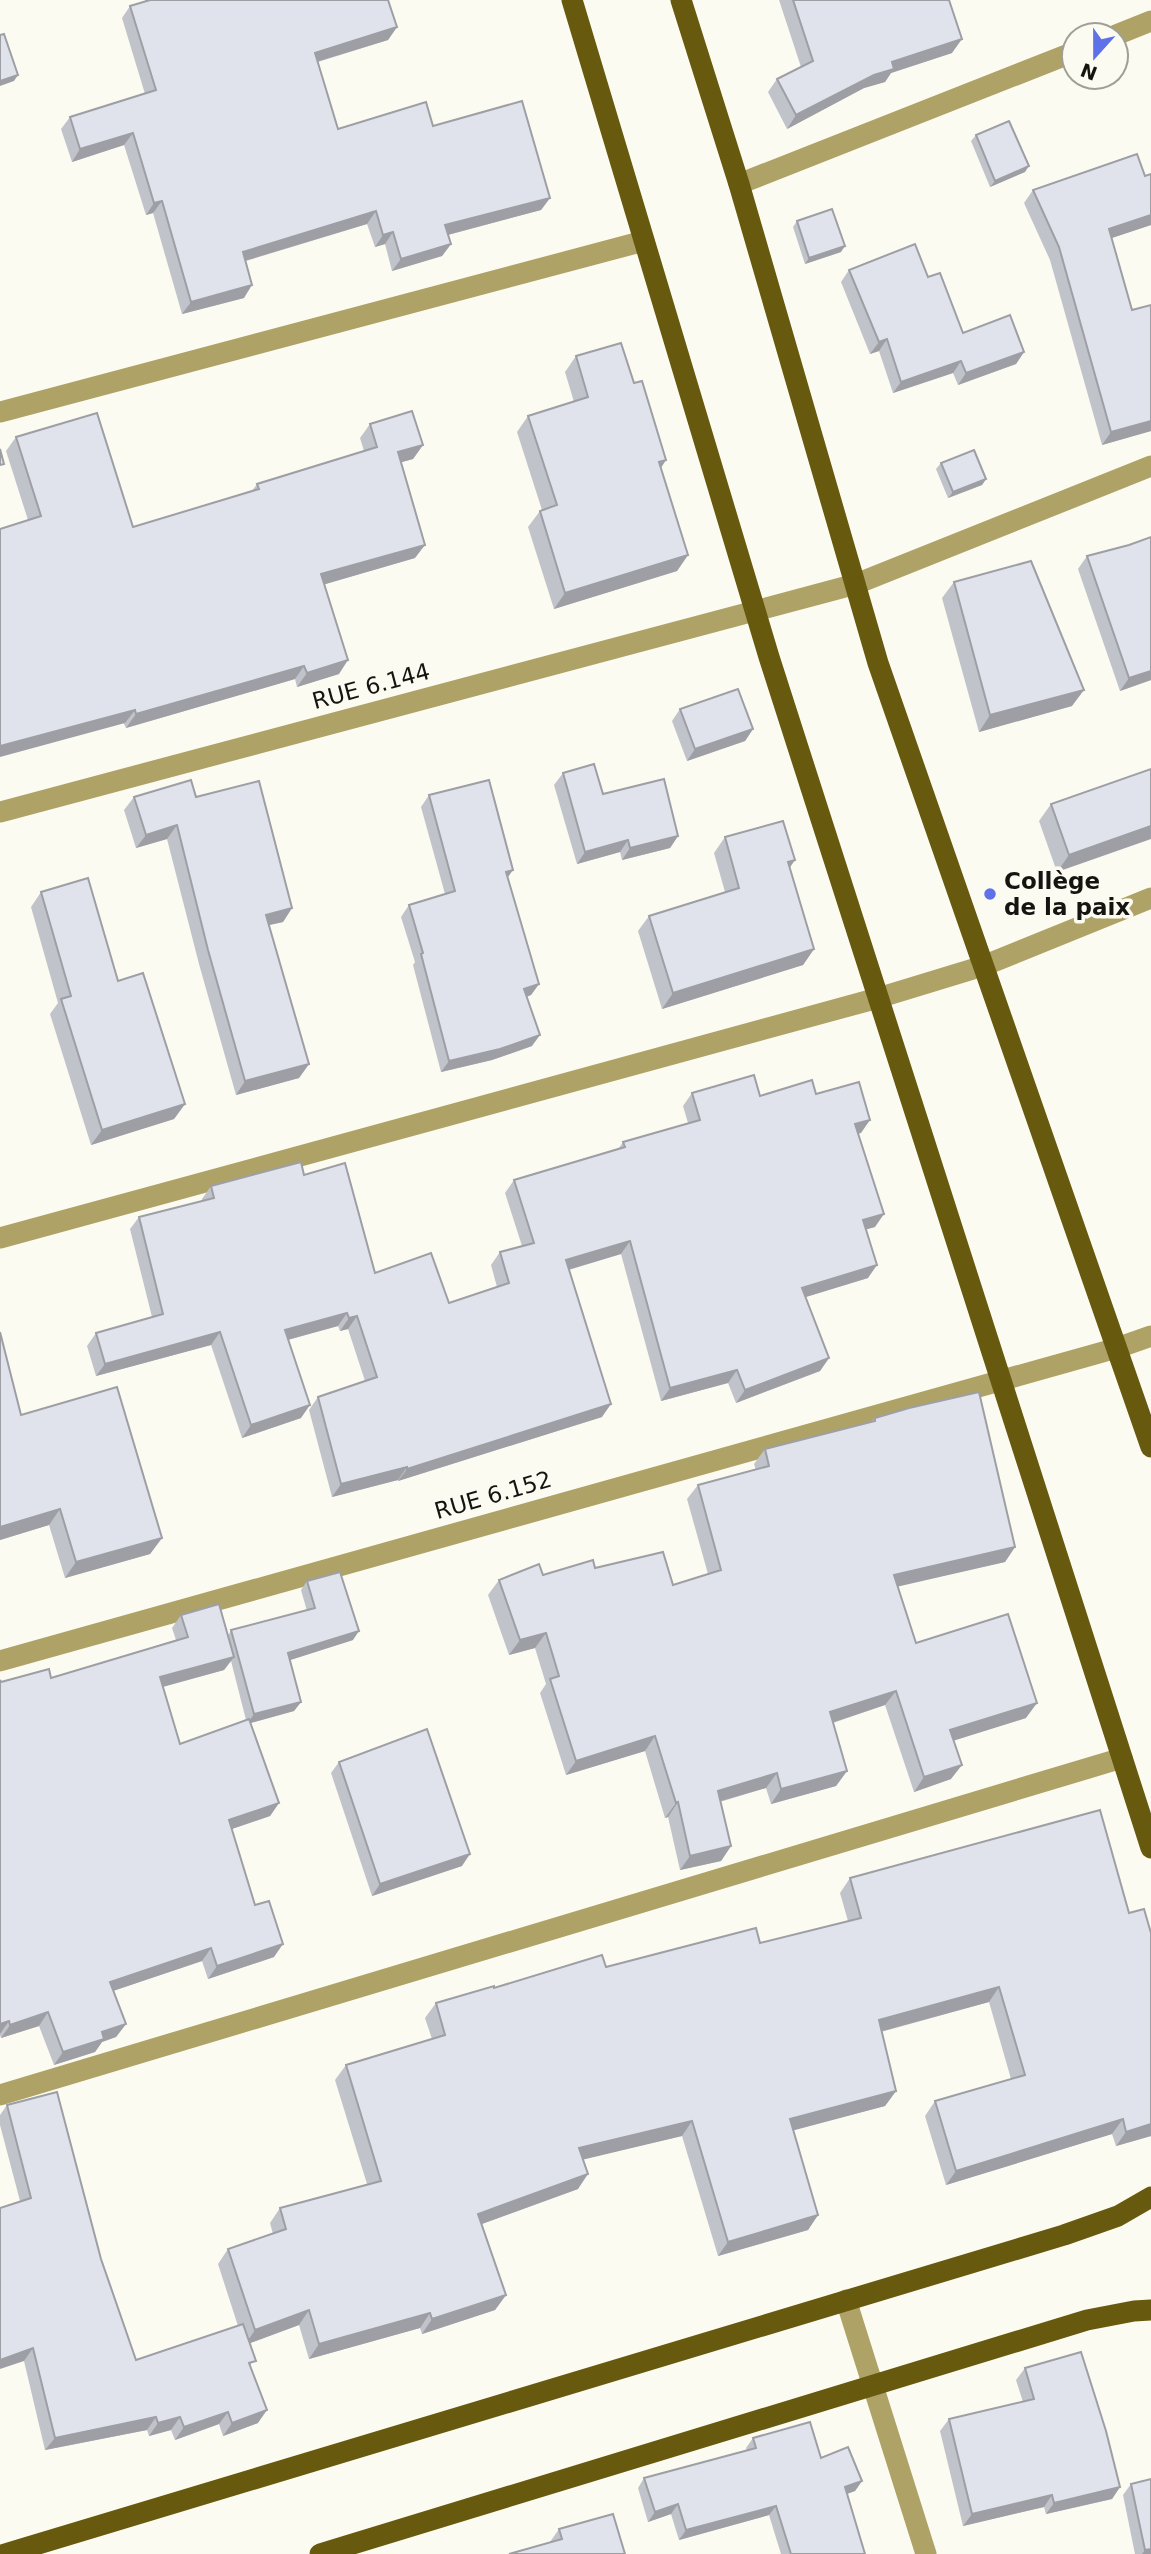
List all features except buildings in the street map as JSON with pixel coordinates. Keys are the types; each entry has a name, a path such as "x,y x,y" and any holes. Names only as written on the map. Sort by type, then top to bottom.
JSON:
{"main road":[{"path":"572,0 756,610 1151,1848"},
{"path":"681,0 739,184 878,663 1151,1447"},
{"path":"5,2554 1064,2235 1118,2216 1151,2197"},
{"path":"320,2554 1087,2320 1151,2310"}],"street":[{"path":"1130,29 1151,21"},
{"path":"739,184 1060,58"},
{"path":"0,412 644,241"},
{"name":"RUE 6.144","path":"0,812 856,584 1151,466"},
{"path":"0,1238 878,998 984,966 1151,898"},
{"name":"RUE 6.152","path":"0,1661 1117,1348 1151,1336"},
{"path":"0,2095 1122,1758"},
{"path":"846,2300 926,2554"}],"place":[{"name":"Collège de la paix","path":"990,894"}]}
